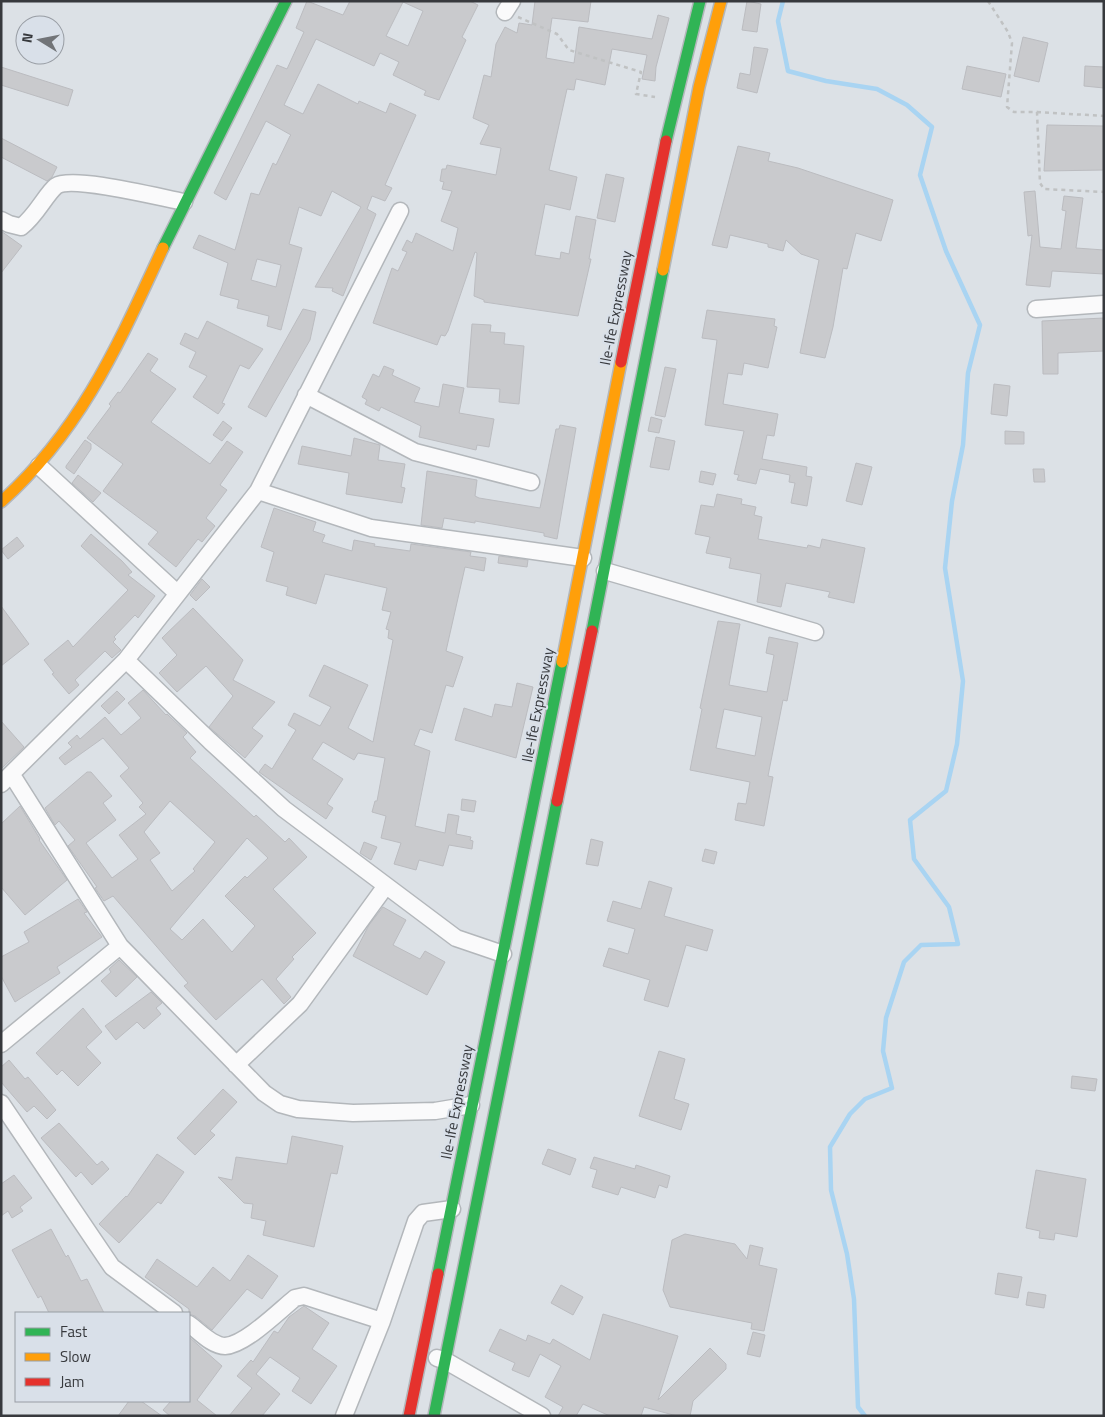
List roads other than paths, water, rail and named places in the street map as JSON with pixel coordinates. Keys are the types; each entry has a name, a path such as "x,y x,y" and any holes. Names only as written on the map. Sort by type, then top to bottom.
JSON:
{"main road":[{"path":"1,502 14,493 62,438 92,389 286,1"},
{"name":"Ile-Ife Expressway","path":"408,1416 452,1209 471,1105 583,558 629,315 672,113 700,1"},
{"path":"434,1416 542,870 605,571 699,87 721,1"},
{"path":"529,824 552,826"}],"street":[{"path":"1,220 22,227 32,218 56,186 68,182 98,185 184,202"},
{"path":"400,210 258,491 126,660 6,779 120,946 236,1065 264,1092 280,1104 298,1109 353,1112 435,1111 471,1105"},
{"path":"1036,309 1104,304"},
{"path":"306,395 415,452 531,482"},
{"path":"39,466 177,593"},
{"path":"258,491 371,528 583,558"},
{"path":"605,571 815,632"},
{"path":"126,660 284,809 385,887 456,938 503,954"},
{"path":"236,1065 300,1004 385,887"},
{"path":"1,1044 120,946"},
{"path":"1,1103 112,1267 173,1312"},
{"path":"344,1416 382,1321 416,1221 424,1213 452,1209"},
{"path":"190,1325 212,1342 225,1346 242,1340 295,1298 304,1296 382,1321"},
{"path":"422,1353 446,1361 542,1416"}],"waterway":[{"path":"783,1 778,21 788,71 826,81 877,89 907,105 932,127 920,175 946,251 980,325 968,373 963,445 952,501 945,568 963,681 957,744 946,791 910,820 914,859 949,907 958,944 921,945 904,962 886,1018 883,1051 892,1088 865,1099 850,1114 830,1147 831,1190 847,1254 854,1299 858,1407 865,1416"}]}
